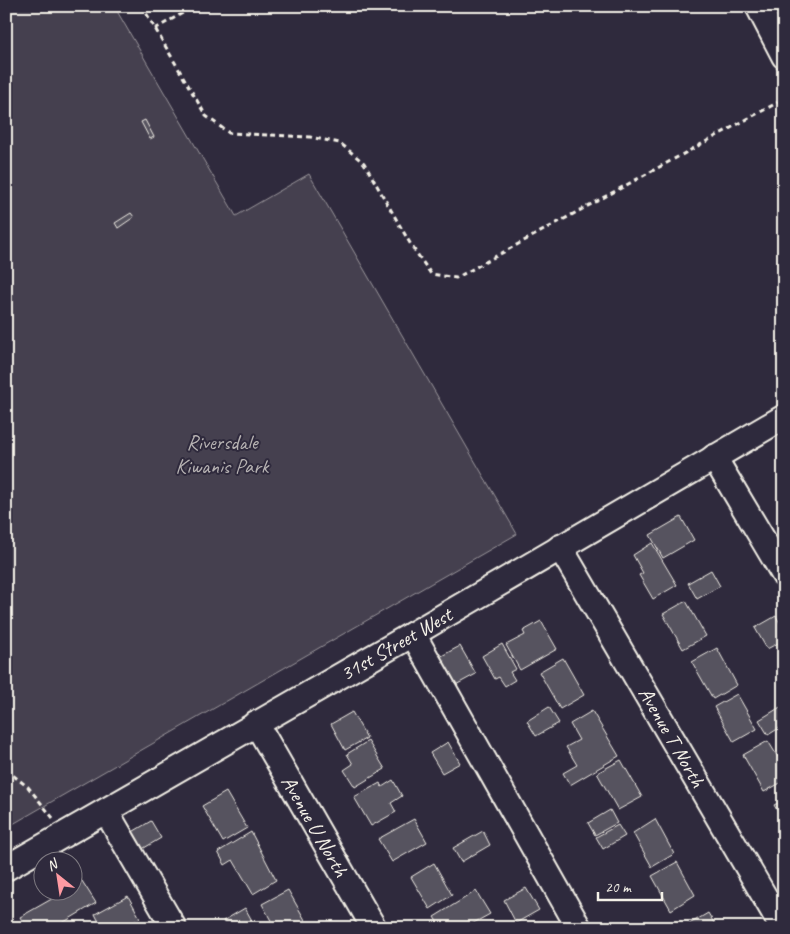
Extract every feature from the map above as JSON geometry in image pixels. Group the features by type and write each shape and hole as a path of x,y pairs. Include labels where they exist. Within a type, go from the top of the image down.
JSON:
{"street":[{"path":"758,6 784,56"},
{"name":"31st Street West","path":"6,868 413,634 560,546 784,417"},
{"path":"714,457 784,575"},
{"name":"Avenue T North","path":"560,546 783,928"},
{"path":"413,634 579,928"},
{"name":"Avenue U North","path":"256,724 374,928"},
{"path":"106,811 174,928"}],"path":[{"path":"142,6 206,116 228,134 310,137 340,143 364,163 411,245 431,274 456,278 784,99"},
{"path":"155,29 195,6"},
{"path":"6,770 28,787 45,806 64,835"}],"green space":[{"name":"Riversdale Kiwanis Park","path":"6,6 114,6 236,216 309,174 517,534 6,828"}],"building":[{"path":"145,120 154,137 150,139 141,122"},
{"path":"131,213 134,217 118,228 115,223"},
{"path":"681,517 694,540 663,558 650,535"},
{"path":"652,543 677,585 653,599 639,575 643,573 633,555"},
{"path":"711,570 720,586 697,599 688,583"},
{"path":"686,601 706,636 683,649 663,614"},
{"path":"776,616 784,630 784,640 767,649 755,628"},
{"path":"541,621 557,649 520,670 506,645 525,635 523,631"},
{"path":"502,644 516,669 510,672 515,680 505,686 499,677 495,679 482,656"},
{"path":"460,646 476,674 452,687 436,659"},
{"path":"717,648 737,685 713,699 692,662"},
{"path":"563,658 584,695 560,709 539,672"},
{"path":"737,694 757,729 734,742 714,707"},
{"path":"782,706 784,725 768,735 759,720"},
{"path":"549,707 559,723 536,736 527,721"},
{"path":"592,711 619,756 570,785 563,773 577,765 566,747 579,740 570,724"},
{"path":"352,712 367,738 345,750 331,724"},
{"path":"368,741 385,769 355,787 344,770 353,764 347,754"},
{"path":"768,741 784,767 784,781 764,792 743,755"},
{"path":"448,742 460,763 442,773 430,753"},
{"path":"621,760 642,797 618,810 597,773"},
{"path":"393,780 402,796 391,803 396,812 371,826 354,797 380,783 382,787"},
{"path":"226,792 247,828 223,842 202,806"},
{"path":"784,800 784,822 774,805"},
{"path":"610,810 617,823 595,835 588,823"},
{"path":"414,819 427,842 392,862 378,839"},
{"path":"655,819 674,854 652,867 633,833"},
{"path":"151,821 161,838 139,851 129,834"},
{"path":"618,825 625,836 603,849 596,837"},
{"path":"483,831 490,845 461,862 453,848"},
{"path":"251,832 276,880 253,894 233,860 225,865 218,852"},
{"path":"677,862 695,895 671,910 652,876"},
{"path":"434,863 452,895 430,909 411,877"},
{"path":"82,881 96,903 54,928 26,928 20,917 46,902 82,902"},
{"path":"526,888 539,910 516,923 504,900"},
{"path":"288,890 308,928 275,928 262,904"},
{"path":"476,891 490,914 470,925 472,928 441,928 434,917"},
{"path":"128,896 140,918 123,928 102,928 95,914"},
{"path":"245,908 255,926 251,928 227,928 223,921"},
{"path":"708,913 717,928 687,928 686,926"}]}
